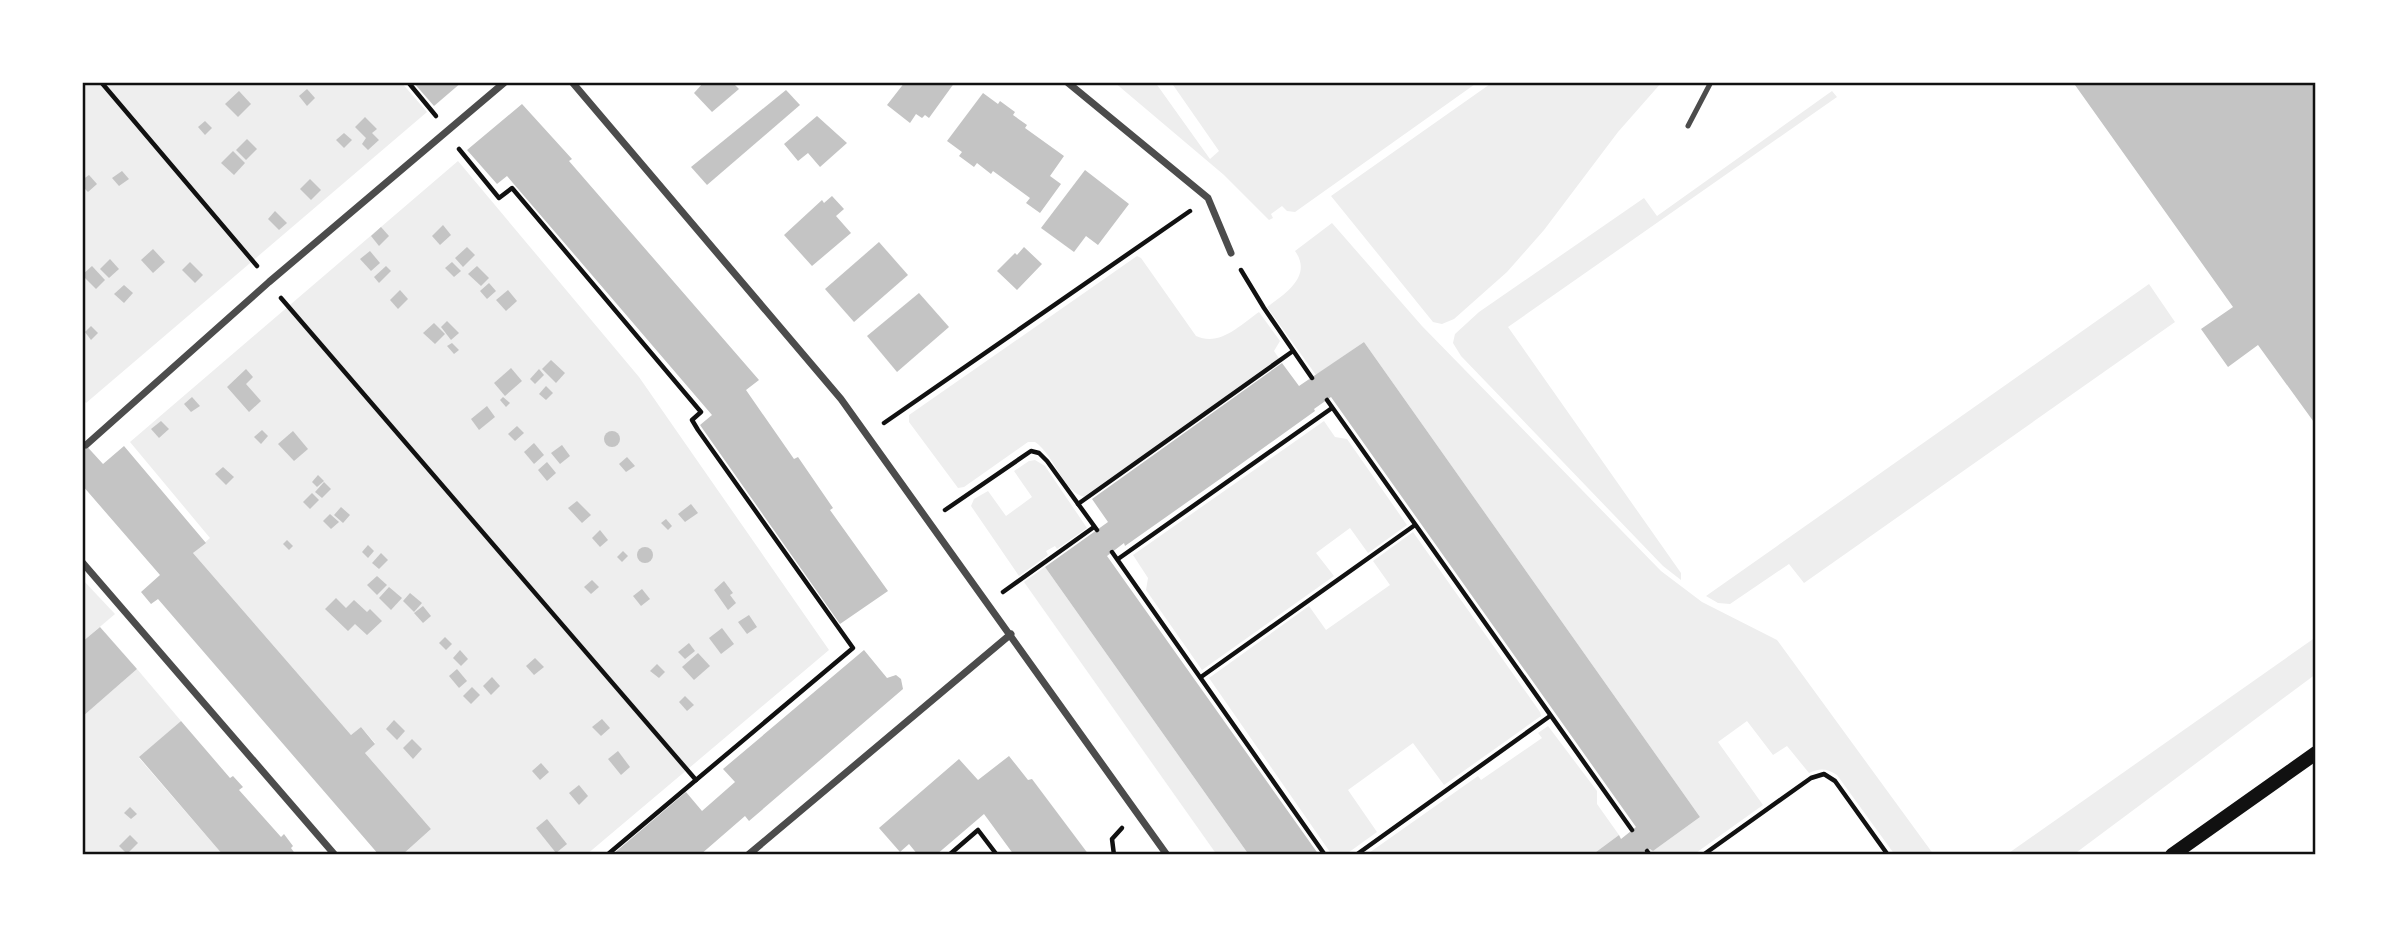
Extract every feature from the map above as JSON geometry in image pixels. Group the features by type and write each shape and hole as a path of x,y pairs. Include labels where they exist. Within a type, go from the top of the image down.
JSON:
{"main road":[{"path":"2172,855 2316,753"}],"street":[{"path":"86,445 269,282 505,82"},
{"path":"572,82 841,399 1167,855"},
{"path":"1067,82 1208,198 1231,253"},
{"path":"82,562 335,855"},
{"path":"748,855 1011,634"}],"lane":[{"path":"1688,126 1710,82"}],"path":[{"path":"102,82 269,282 696,780"},
{"path":"408,82 448,130 463,157 499,198 512,188 701,412 692,420 698,430 853,649 607,855"},
{"path":"867,435 1208,198"},
{"path":"1231,253 1264,308 1312,378"},
{"path":"1078,504 1293,351"},
{"path":"1327,400 1632,830"},
{"path":"1118,559 1332,408"},
{"path":"929,521 1023,454 1031,451 1039,453 1096,529 1021,579"},
{"path":"1201,677 1415,525"},
{"path":"1112,552 1325,855"},
{"path":"1356,855 1550,716"},
{"path":"1703,855 1811,778 1824,774 1835,781 1888,855"},
{"path":"948,855 978,830 997,855"}],"shaded area":[{"path":"82,82 401,82 427,112 86,403 82,398"},
{"path":"1114,82 1155,82 1210,159 1219,151 1171,82 1478,82 1295,212 1287,211 1282,206 1271,214 1273,218 1269,220 1224,175"},
{"path":"1493,82 1662,82 1618,132 1544,230 1507,272 1454,319 1442,324 1433,322 1331,196"},
{"path":"1832,91 1837,97 1508,327 1681,573 1681,580 1663,566 1461,356 1453,343 1455,334 1479,312 1644,198 1657,216"},
{"path":"458,161 639,377 829,650 586,855 402,855 431,829 365,753 375,743 361,727 351,735 193,553 210,538 130,442"},
{"path":"1332,223 1422,326 1661,571 1702,602 1777,640 1934,855 1895,855 1837,775 1823,770 1809,773 1787,746 1773,755 1747,721 1718,742 1763,805 1693,855 1642,855 1650,849 1653,851 1700,817 1364,342 1316,375 1267,307 1289,290 1299,276 1300,260 1295,251"},
{"path":"1137,256 1196,336 1205,339 1221,337 1259,312 1280,341 1274,351 1280,360 1085,497 1071,488 1048,455 1035,442 1028,442 964,487 958,488 909,422 909,415"},
{"path":"2149,284 2175,322 1804,583 1789,564 1730,604 1718,603 1706,596"},
{"path":"1324,421 1335,437 1347,439 1407,525 1368,553 1350,528 1316,553 1334,576 1202,670 1146,590 1148,578 1133,555"},
{"path":"1035,460 1045,466 1087,528 1057,549 1055,546 1046,551 1048,555 1019,576 971,506 974,499 988,491 1006,516 1032,497 1014,471"},
{"path":"1413,532 1541,716 1444,785 1413,743 1348,790 1377,832 1345,855 1332,855 1209,678 1309,606 1326,630 1390,585 1373,561"},
{"path":"1045,567 1249,855 1217,855 1024,582"},
{"path":"82,579 115,614 82,642"},
{"path":"2316,637 2316,674 2073,855 2006,855"},
{"path":"137,669 181,721 139,758 223,855 82,855 82,717"},
{"path":"1548,726 1597,791 1597,804 1619,835 1592,855 1366,855 1478,776 1481,780 1542,738 1538,733"}],"building":[{"path":"413,82 462,82 434,106"},
{"path":"704,82 732,82 739,89 712,112 694,93"},
{"path":"905,82 955,82 929,118 916,114 910,123 887,105"},
{"path":"2079,82 2316,82 2316,425 2258,345 2228,367 2201,329 2233,307 2075,85"},
{"path":"307,89 315,98 307,106 299,96"},
{"path":"786,90 800,105 707,185 691,167"},
{"path":"239,91 251,104 238,117 225,104"},
{"path":"983,93 1015,112 1013,115 1027,125 1025,128 1064,156 1050,176 1061,184 1040,213 1026,203 1030,198 993,171 991,174 977,163 974,167 959,156 962,152 947,141"},
{"path":"522,104 572,159 569,161 759,380 746,390 794,459 798,457 833,508 830,510 888,591 840,624 700,425 712,415 507,176 497,184 467,150"},
{"path":"817,116 847,143 820,167 808,153 798,161 784,144"},
{"path":"365,117 377,129 372,133 379,140 368,150 362,144 366,138 355,127"},
{"path":"205,121 212,128 205,135 198,127"},
{"path":"344,133 352,140 344,148 336,140"},
{"path":"247,139 257,149 246,160 236,150"},
{"path":"233,151 245,163 234,175 221,163"},
{"path":"1085,170 1129,204 1098,245 1086,236 1074,252 1041,228"},
{"path":"122,171 129,179 119,186 112,178"},
{"path":"89,175 97,184 88,192 82,186 82,180"},
{"path":"310,179 321,190 311,200 300,189"},
{"path":"832,196 844,209 836,216 851,233 812,266 784,235 822,200 824,203"},
{"path":"275,211 287,223 279,230 268,219"},
{"path":"443,225 451,235 440,245 432,236"},
{"path":"381,227 389,236 379,246 371,236"},
{"path":"879,242 908,275 854,322 825,289"},
{"path":"467,247 475,255 463,267 455,258"},
{"path":"1024,247 1042,264 1017,290 997,271"},
{"path":"153,249 165,262 153,273 141,260"},
{"path":"370,251 380,263 371,271 360,259"},
{"path":"110,259 119,269 109,278 100,269"},
{"path":"190,262 203,275 195,283 182,270"},
{"path":"452,262 461,271 454,277 445,268"},
{"path":"92,266 105,280 96,289 82,275"},
{"path":"386,266 391,271 379,283 374,277"},
{"path":"477,266 489,278 481,286 468,274"},
{"path":"489,283 496,291 487,299 480,291"},
{"path":"124,285 133,293 124,303 114,294"},
{"path":"400,290 408,299 398,309 390,300"},
{"path":"508,290 517,301 506,311 496,300"},
{"path":"919,293 949,327 897,372 867,336"},
{"path":"447,321 459,333 451,340 441,327"},
{"path":"434,323 445,334 435,344 423,333"},
{"path":"91,326 98,333 91,340 85,332"},
{"path":"1364,342 1700,817 1653,851 1650,849 1642,855 1592,855 1619,835 1621,839 1636,827 1331,397 1220,479 1107,556 1319,855 1249,855 1045,567 1108,522 1092,499 1282,363 1299,386"},
{"path":"452,343 459,350 454,354 447,346"},
{"path":"551,360 565,373 556,383 542,369"},
{"path":"511,368 522,381 505,396 494,383"},
{"path":"246,369 253,377 246,384 261,401 249,412 227,387"},
{"path":"539,369 544,375 535,384 530,379"},
{"path":"546,386 553,393 546,400 539,394"},
{"path":"192,397 200,406 191,412 184,404"},
{"path":"503,397 510,403 506,407 500,400"},
{"path":"487,406 495,417 479,430 471,419"},
{"path":"161,421 169,429 159,438 151,429"},
{"path":"517,426 524,433 515,441 508,434"},
{"path":"262,430 268,436 261,444 254,437"},
{"path":"293,431 308,449 294,461 278,444"},
{"path":"609,431 615,431 620,439 618,445 609,447 604,442 604,436"},
{"path":"82,441 103,464 124,446 206,543 193,553 351,735 361,727 375,744 365,753 431,829 402,855 379,855 158,599 151,604 141,592 160,575 82,485"},
{"path":"534,443 544,455 534,464 524,452"},
{"path":"562,445 570,456 560,464 551,453"},
{"path":"627,457 635,466 626,472 619,464"},
{"path":"547,462 556,473 547,481 538,470"},
{"path":"223,467 234,477 226,485 215,474"},
{"path":"318,475 324,481 317,487 312,482"},
{"path":"324,482 331,489 322,498 315,492"},
{"path":"312,493 319,500 310,509 303,502"},
{"path":"577,501 591,515 582,523 568,508"},
{"path":"691,504 698,513 685,522 678,514"},
{"path":"341,507 350,515 343,523 334,515"},
{"path":"330,514 339,522 331,529 323,521"},
{"path":"666,519 672,526 668,530 661,523"},
{"path":"600,530 608,540 600,547 592,538"},
{"path":"287,540 293,546 289,550 283,544"},
{"path":"368,545 374,551 368,558 362,552"},
{"path":"642,547 648,547 653,555 651,561 642,563 637,558 637,552"},
{"path":"623,551 628,556 622,562 617,557"},
{"path":"381,553 388,560 379,569 372,563"},
{"path":"377,576 387,585 377,595 367,585"},
{"path":"592,580 599,587 591,594 584,587"},
{"path":"724,581 733,593 730,595 736,603 728,610 714,590"},
{"path":"389,587 402,598 391,610 379,598"},
{"path":"642,589 650,599 641,606 633,596"},
{"path":"410,593 422,603 414,612 403,601"},
{"path":"336,598 346,608 354,600 367,612 370,609 382,621 367,635 355,624 348,631 325,609"},
{"path":"423,606 431,616 423,623 414,613"},
{"path":"749,615 757,627 747,634 738,622"},
{"path":"100,627 137,669 82,717 82,642"},
{"path":"722,628 734,644 721,654 709,638"},
{"path":"445,637 452,644 446,650 439,643"},
{"path":"689,643 695,651 685,659 678,652"},
{"path":"460,650 468,659 461,666 453,658"},
{"path":"864,650 887,678 896,675 901,679 903,689 749,821 745,816 700,855 612,855 686,792 702,811 735,782 723,769"},
{"path":"698,653 710,666 694,680 682,667"},
{"path":"535,658 544,667 534,675 526,666"},
{"path":"657,664 665,672 659,678 650,671"},
{"path":"457,669 467,681 459,688 449,676"},
{"path":"492,677 500,686 491,695 483,686"},
{"path":"472,687 480,695 471,704 463,696"},
{"path":"685,696 694,705 687,711 679,702"},
{"path":"602,719 610,728 601,736 592,727"},
{"path":"394,720 405,731 397,740 386,729"},
{"path":"181,721 230,778 233,776 243,787 239,790 281,837 284,834 296,855 223,855 139,757"},
{"path":"412,739 422,749 413,759 403,748"},
{"path":"618,751 630,767 621,775 608,759"},
{"path":"1009,756 1028,780 1032,779 1089,855 1014,855 984,814 936,855 918,855 909,844 900,852 879,828 959,759 978,780"},
{"path":"541,763 549,772 540,780 532,771"},
{"path":"579,785 588,796 579,805 569,793"},
{"path":"130,807 137,814 131,819 124,813"},
{"path":"547,819 567,844 556,853 536,828"},
{"path":"130,835 138,843 127,854 119,846"}]}
